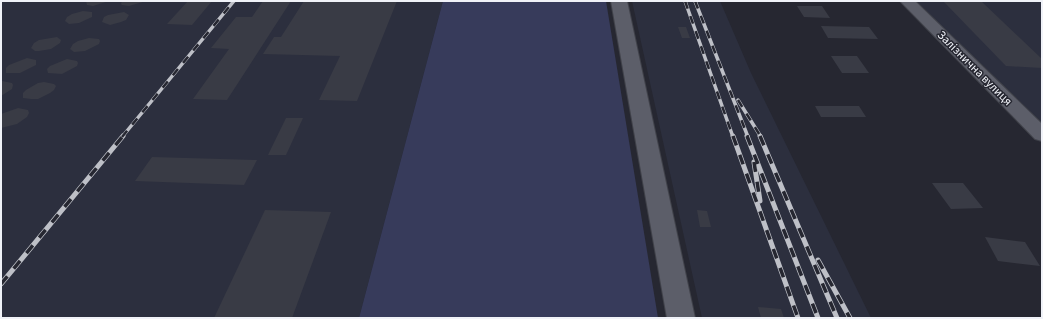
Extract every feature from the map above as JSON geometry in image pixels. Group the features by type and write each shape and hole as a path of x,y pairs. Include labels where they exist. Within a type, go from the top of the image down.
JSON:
{"street":[{"path":"620,1 681,318"},
{"name":"Залізнична вулиця","path":"907,1 1042,135"}],"shaded area":[{"path":"1,1 443,1 359,318 1,318"},
{"path":"443,1 606,1 658,318 359,318"},
{"path":"632,1 720,1 751,73 871,318 702,318"},
{"path":"907,1 1042,1 1042,135"}],"building":[{"path":"86,1 109,1 93,6 87,5"},
{"path":"122,1 146,1 129,6 122,5"},
{"path":"188,1 212,1 192,25 167,24"},
{"path":"263,1 291,1 227,100 193,99 229,49 211,48 236,17 252,17"},
{"path":"304,1 397,1 357,101 319,100 340,56 263,54 274,37 281,37"},
{"path":"943,1 981,1 1042,59 1042,68 1006,66"},
{"path":"797,6 822,6 830,18 804,17"},
{"path":"83,11 92,12 92,17 79,23 69,24 65,21 67,17 72,14"},
{"path":"124,12 129,15 126,20 110,25 102,22 104,17 108,15"},
{"path":"821,26 869,27 878,39 828,38"},
{"path":"678,27 686,27 690,38 682,38"},
{"path":"57,37 61,40 60,43 51,49 35,51 31,48 34,43 39,40"},
{"path":"89,38 99,39 99,44 85,51 74,52 70,49 73,44 78,41"},
{"path":"831,56 857,56 869,73 842,73"},
{"path":"27,58 36,60 36,65 20,73 6,73 6,68 9,65"},
{"path":"67,59 77,61 77,66 62,74 48,73 47,69 50,66"},
{"path":"2,81 12,83 13,85 12,89 1,96"},
{"path":"44,82 54,84 56,86 54,90 38,99 23,98 23,93 26,90 38,83"},
{"path":"815,106 859,106 866,117 821,117"},
{"path":"18,108 28,110 29,113 27,117 17,124 1,128 1,114"},
{"path":"286,118 303,118 286,155 268,155"},
{"path":"152,157 257,160 244,185 135,181"},
{"path":"932,183 963,183 983,208 951,209"},
{"path":"265,210 331,212 292,318 214,318"},
{"path":"697,210 707,211 711,227 700,227"},
{"path":"985,237 1025,242 1040,266 998,261"},
{"path":"758,307 781,309 784,318 761,318"}],"railway":[{"path":"122,137 234,1"},
{"path":"685,1 733,137"},
{"path":"695,1 748,137"},
{"path":"738,100 761,137"},
{"path":"1,284 123,136"},
{"path":"733,136 798,318"},
{"path":"747,136 818,318"},
{"path":"760,136 837,318"},
{"path":"754,162 760,201"},
{"path":"818,260 850,318"}]}
